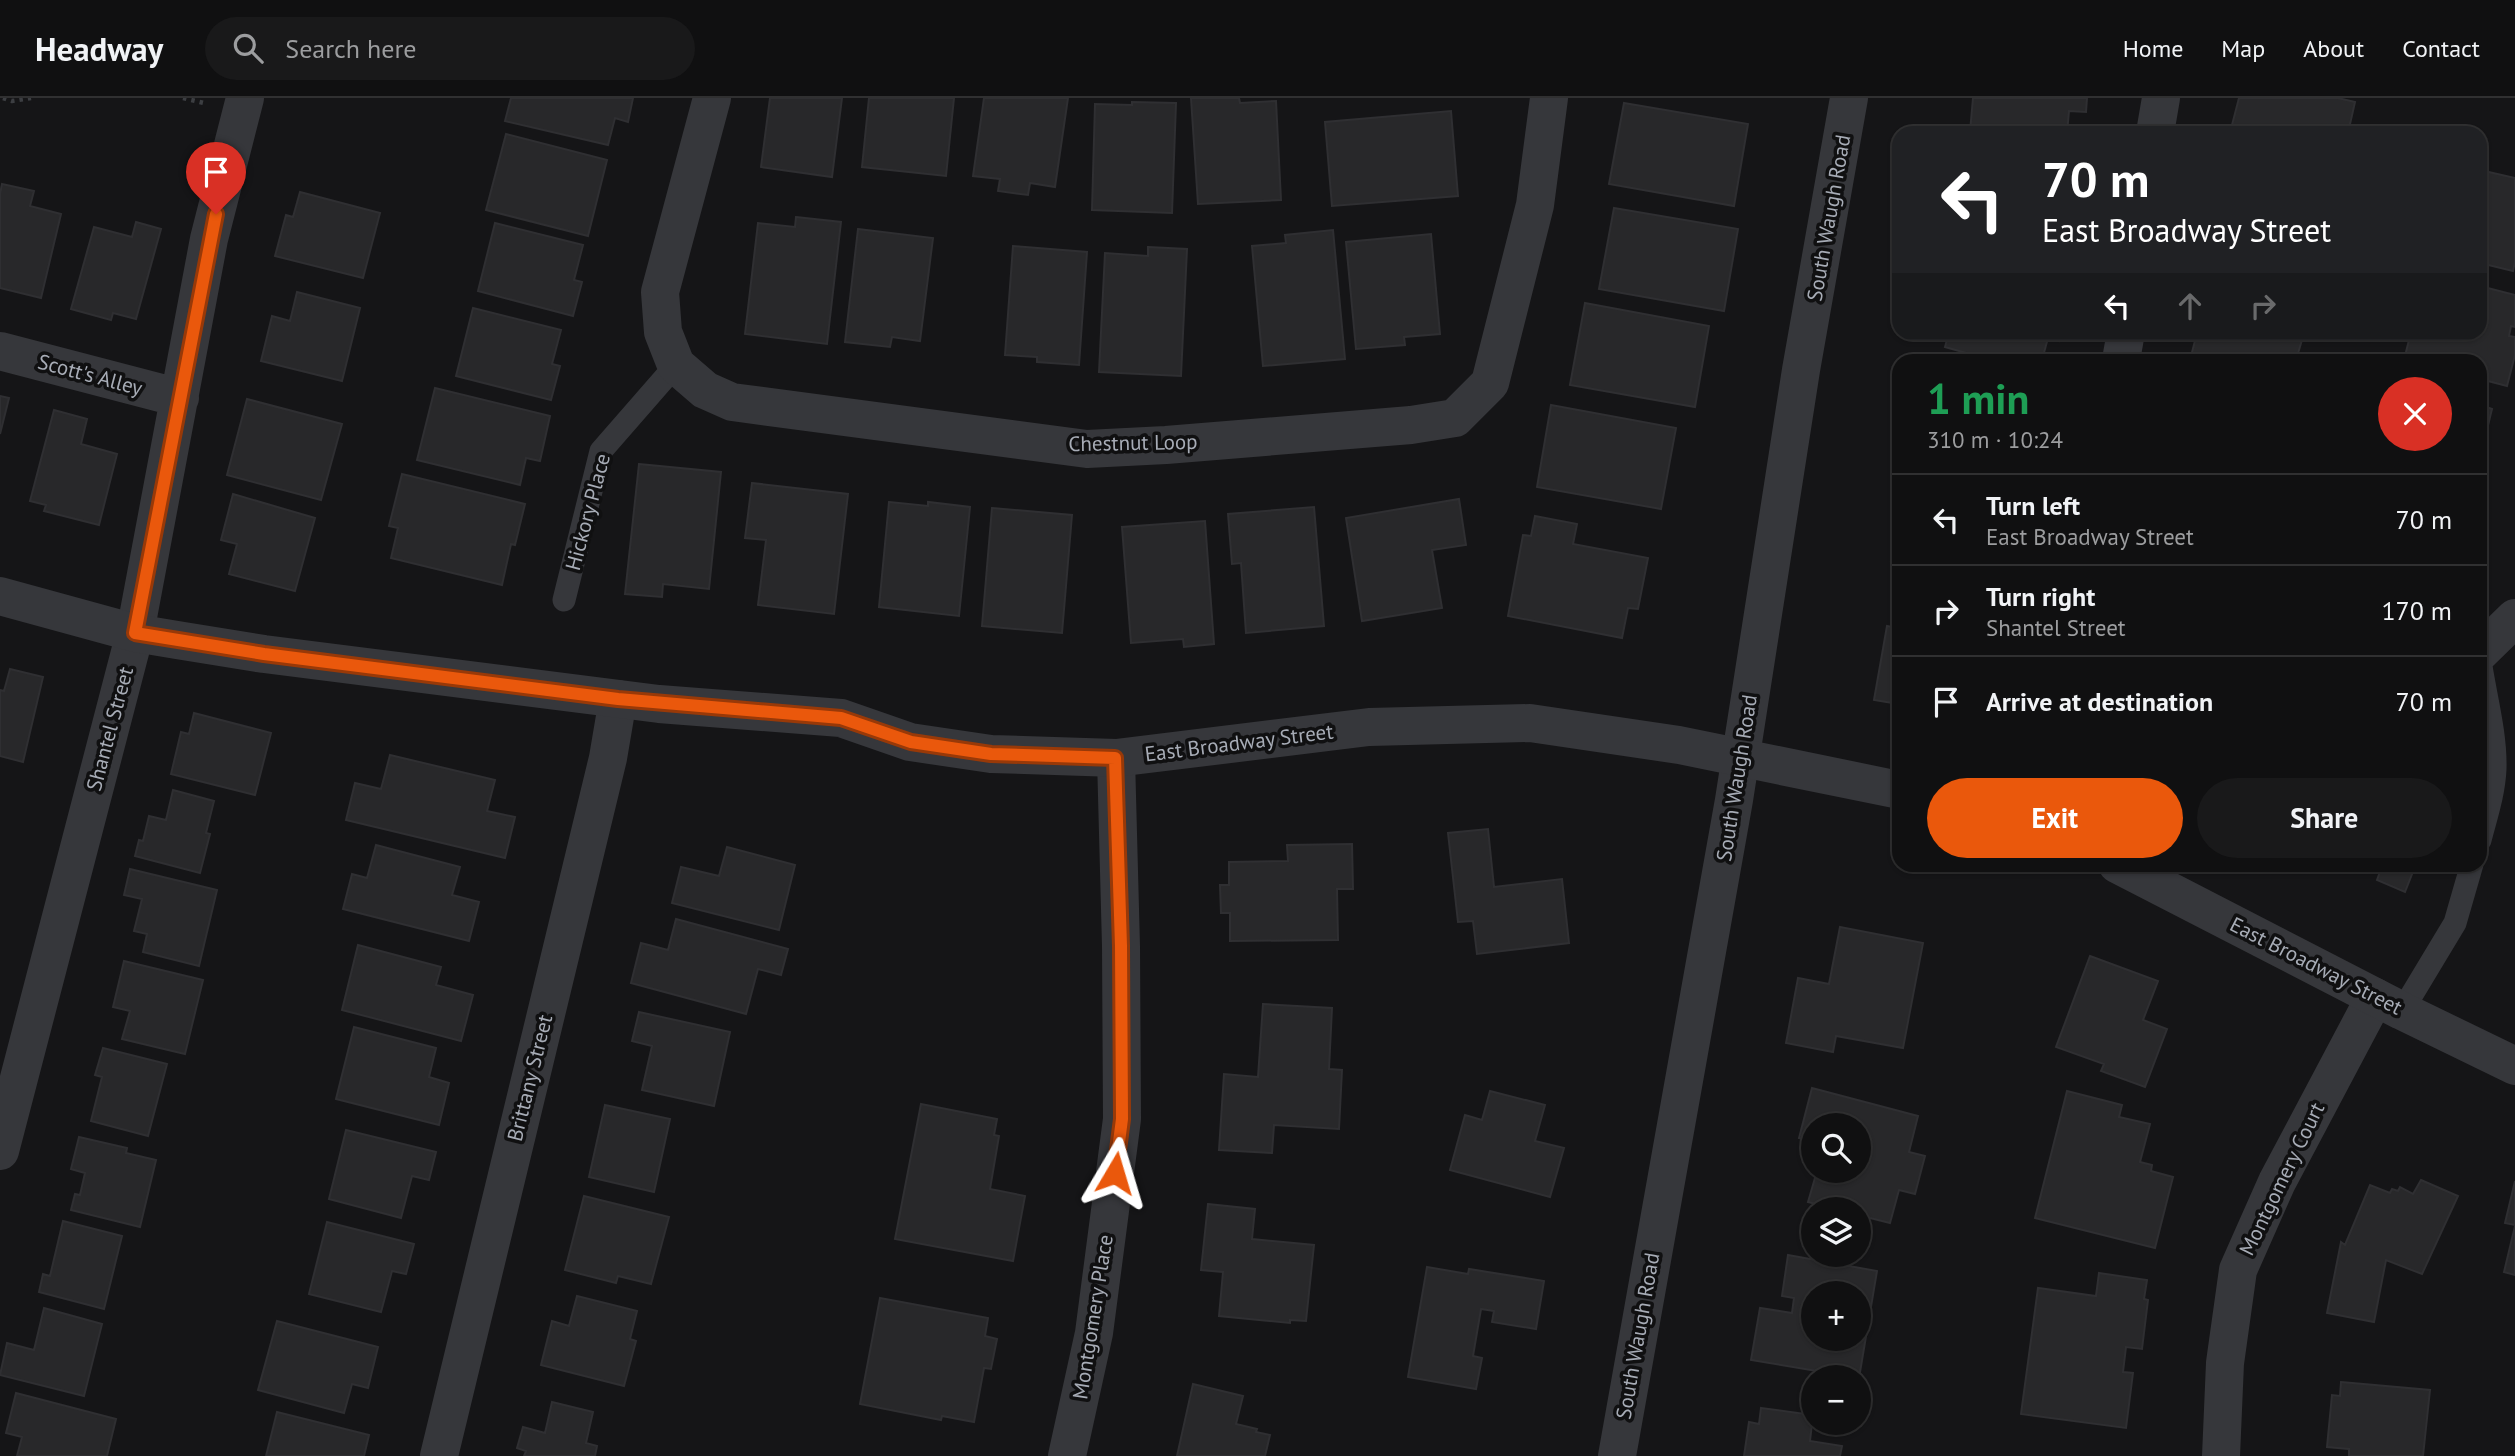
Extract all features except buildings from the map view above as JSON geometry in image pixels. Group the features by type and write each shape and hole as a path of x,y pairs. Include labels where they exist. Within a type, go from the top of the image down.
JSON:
{"street":[{"name":"Chestnut Loop","path":"712,98 660,292 663,332 676,365 705,390 732,402 1087,449 1397,426 1455,418 1490,383 1535,205 1549,98"},
{"name":"South Waugh Road","path":"1617,1456 1741,757 1799,384 1849,98"},
{"path":"2156,126 2161,98"},
{"name":"Shantel Street","path":"2,1138 135,633 209,239 230,101"},
{"name":"Scott's Alley","path":"0,351 180,398"},
{"name":"East Broadway Street","path":"0,596 135,633 264,654 618,699 841,718 911,742 991,754 1115,758 1369,727 1531,723 1679,745 1892,789"},
{"path":"2487,645 2515,618"},
{"name":"Brittany Street","path":"439,1456 608,758 618,699"},
{"name":"Montgomery Place","path":"1067,1456 1094,1333 1122,1119 1121,946 1115,758"},
{"name":"East Broadway Street","path":"2132,872 2388,1004 2515,1066"},
{"name":"Montgomery Court","path":"2221,1456 2225,1363 2238,1270 2277,1182 2388,1004"}],"lane":[{"name":"Hickory Place","path":"564,600 601,451 676,365"},
{"path":"2487,702 2495,770 2487,814"},
{"path":"2388,1004 2455,923 2470,872"}],"path":[{"path":"3,98 12,101 31,98"},
{"path":"183,98 230,101"}],"route":[{"path":"216,214 209,239 148,576 135,633 264,654 659,704 841,718 911,742 991,754 1115,758 1121,946 1122,1119 1115,1173"}]}
